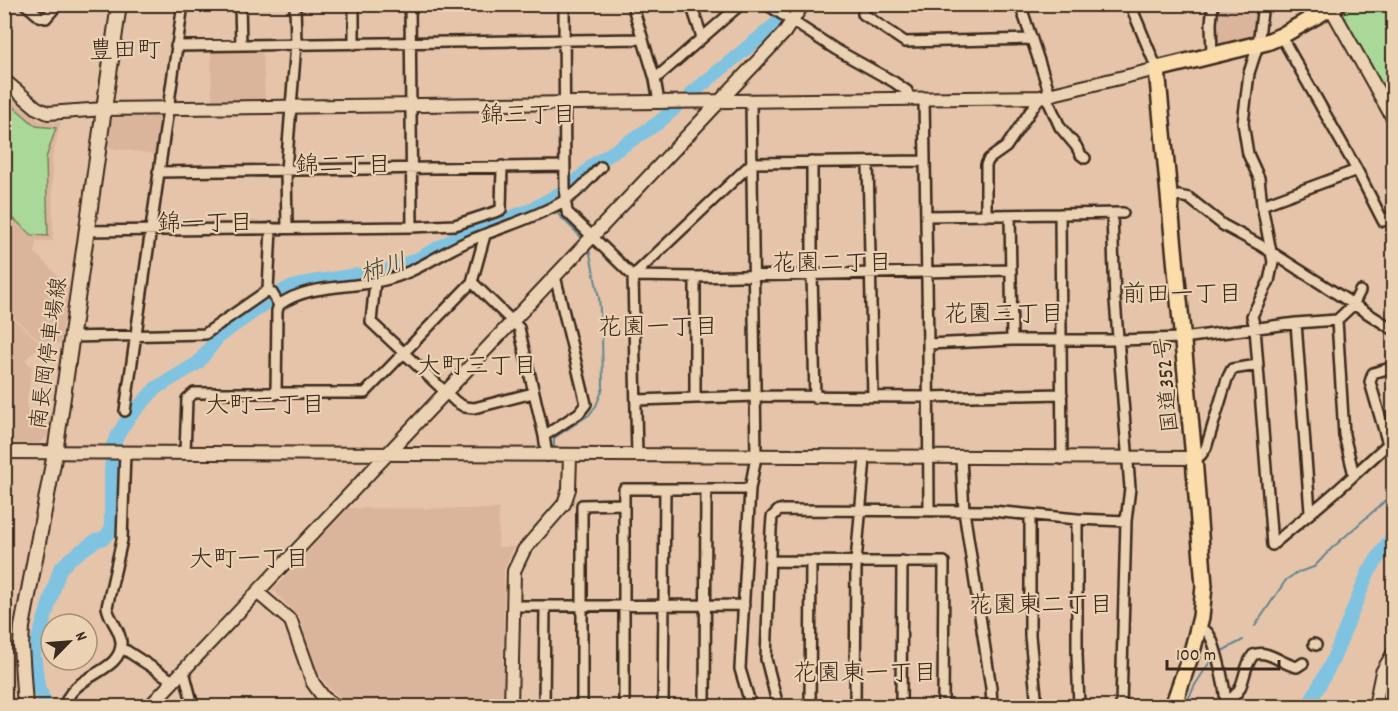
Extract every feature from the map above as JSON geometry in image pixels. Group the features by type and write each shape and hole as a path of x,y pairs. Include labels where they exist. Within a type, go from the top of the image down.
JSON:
{"highway":[{"path":"1157,69 1258,45 1281,36 1332,6"},
{"name":"国道352号","path":"1157,69 1204,586 1198,629 1188,666 1173,706"}],"main road":[{"name":"南長岡停車場線","path":"25,706 22,627 55,453 119,4"}],"street":[{"path":"25,4 39,16 46,18 58,4"},
{"path":"124,411 183,4"},
{"path":"240,4 241,45"},
{"path":"287,227 286,170 296,44 296,4"},
{"path":"354,4 354,44"},
{"path":"410,4 412,227"},
{"path":"564,4 565,199 567,212 633,276 695,277 1011,270"},
{"path":"632,4 655,78 659,102"},
{"path":"691,4 702,37"},
{"path":"655,78 741,4"},
{"path":"766,4 894,82 907,91 910,98"},
{"path":"150,706 720,101 786,18 803,4"},
{"path":"864,4 863,14 905,42 1032,39"},
{"path":"1020,4 1032,39 1045,96 1060,126 1085,158"},
{"path":"4,80 38,108 48,113 104,109 751,102 1045,96 1157,69 1130,4"},
{"path":"1212,56 1213,4"},
{"path":"1263,4 1258,45 1250,73 1243,123 1248,154 1260,178 1262,205 1272,253 1269,281 1252,316 1255,328 1272,545 1310,512 1330,499 1388,444"},
{"path":"1332,6 1394,120"},
{"path":"1281,36 1357,170 1383,221 1394,215"},
{"path":"176,46 642,39"},
{"path":"986,216 986,165 989,159 1006,147 1045,96"},
{"path":"924,99 929,510"},
{"path":"751,102 756,457 750,489 740,669 751,706"},
{"path":"638,456 633,276 752,163 925,161"},
{"path":"812,162 815,398"},
{"path":"868,162 873,396"},
{"path":"86,231 455,225 501,210 502,166"},
{"path":"158,172 565,166"},
{"path":"70,337 209,333 274,297 291,297 334,287 375,282 414,271 470,240 512,225 565,199 601,167"},
{"path":"1262,205 1357,170"},
{"path":"1170,198 1185,196 1189,198 1223,225 1394,330"},
{"path":"926,216 1123,213"},
{"path":"1060,214 1062,459"},
{"path":"1112,214 1115,300 1130,488 1126,521 1121,706"},
{"path":"1010,215 1012,340"},
{"path":"271,228 274,297 277,311 276,394"},
{"path":"185,453 186,399 194,393 362,395 472,282 485,235"},
{"path":"544,436 579,413 586,404 555,276"},
{"path":"695,277 695,397"},
{"path":"375,282 371,322 456,402 465,407 474,408 533,393"},
{"path":"472,282 519,328 547,456"},
{"path":"928,344 1012,340 1183,338 1337,320 1353,305 1360,291"},
{"path":"1337,320 1344,435 1354,475"},
{"path":"1296,323 1310,512"},
{"path":"4,452 1194,458 1201,455 1206,448 1232,369 1258,365"},
{"path":"1394,367 1373,373 1370,382 1388,444 1394,453"},
{"path":"637,400 755,396 815,398 1062,394"},
{"path":"65,706 69,693 106,667 116,658 121,649 119,631 107,607 122,540 125,452"},
{"path":"511,706 513,586 518,560 531,540 561,510 568,497 570,456"},
{"path":"855,706 856,562 865,458"},
{"path":"961,458 964,511 992,706"},
{"path":"624,706 624,489 750,489"},
{"path":"663,706 665,489"},
{"path":"705,706 706,490"},
{"path":"582,706 582,504 624,504"},
{"path":"777,706 766,659 772,517 779,510 992,511 1126,521"},
{"path":"1030,515 1030,636 1037,706"},
{"path":"1077,519 1079,706"},
{"path":"771,561 944,562 943,706"},
{"path":"810,706 811,561"},
{"path":"901,706 902,561"},
{"path":"258,593 291,621 313,682 324,698 336,706"},
{"path":"513,606 744,605"},
{"path":"544,706 545,606"},
{"path":"1198,629 1208,633 1216,655 1226,704 1239,693 1253,655 1266,654 1297,667 1303,663"},
{"path":"121,649 173,681"},
{"path":"1375,706 1382,672 1394,652"},
{"path":"184,671 193,706"}],"shaded area":[{"path":"1216,5 1259,5 1257,35 1252,41 1214,50"},
{"path":"211,52 263,52 265,101 212,104"},
{"path":"5,90 40,121 61,122 52,158 53,241 36,241 35,253 69,287 60,344 38,339 5,310"},
{"path":"160,116 155,154 103,147 108,118"},
{"path":"5,312 42,344 25,360 32,367 26,408 51,412 48,437 39,443 5,443"},
{"path":"348,508 499,509 498,547 514,547 504,570 503,706 350,706 329,688 317,671 300,618 273,590"}],"green space":[{"path":"1356,4 1393,5 1393,107 1341,13"},
{"path":"5,99 36,126 56,128 46,158 48,236 32,235 5,211"}],"waterway":[{"name":"柿川","path":"692,93 776,24 791,4"},
{"name":"柿川","path":"113,445 129,417 156,388 198,363 219,336 286,289 311,282 391,270 420,258 460,236 531,210 571,187 593,165 658,123 675,108"},
{"path":"554,210 583,239"},
{"path":"554,447 554,438 589,415 596,406 603,388 599,298 589,249"},
{"name":"柿川","path":"47,706 38,687 34,653 60,569 95,541 104,538 111,530 112,459"},
{"path":"1255,626 1286,580 1296,573 1314,567 1385,501 1394,499"},
{"path":"1308,706 1332,662 1368,573 1394,534"},
{"path":"1220,652 1243,640"},
{"path":"1185,706 1213,657"}],"district":[{"name":"豊田町","path":"125,49"},
{"name":"錦三丁目","path":"528,114"},
{"name":"錦二丁目","path":"343,164"},
{"name":"錦一丁目","path":"205,222"},
{"name":"花園二丁目","path":"832,262"},
{"name":"前田一丁目","path":"1182,293"},
{"name":"花園三丁目","path":"1004,313"},
{"name":"花園一丁目","path":"658,326"},
{"name":"大町三丁目","path":"477,365"},
{"name":"大町二丁目","path":"265,404"},
{"name":"大町一丁目","path":"249,558"},
{"name":"花園東二丁目","path":"1041,604"},
{"name":"花園東一丁目","path":"865,672"}]}
